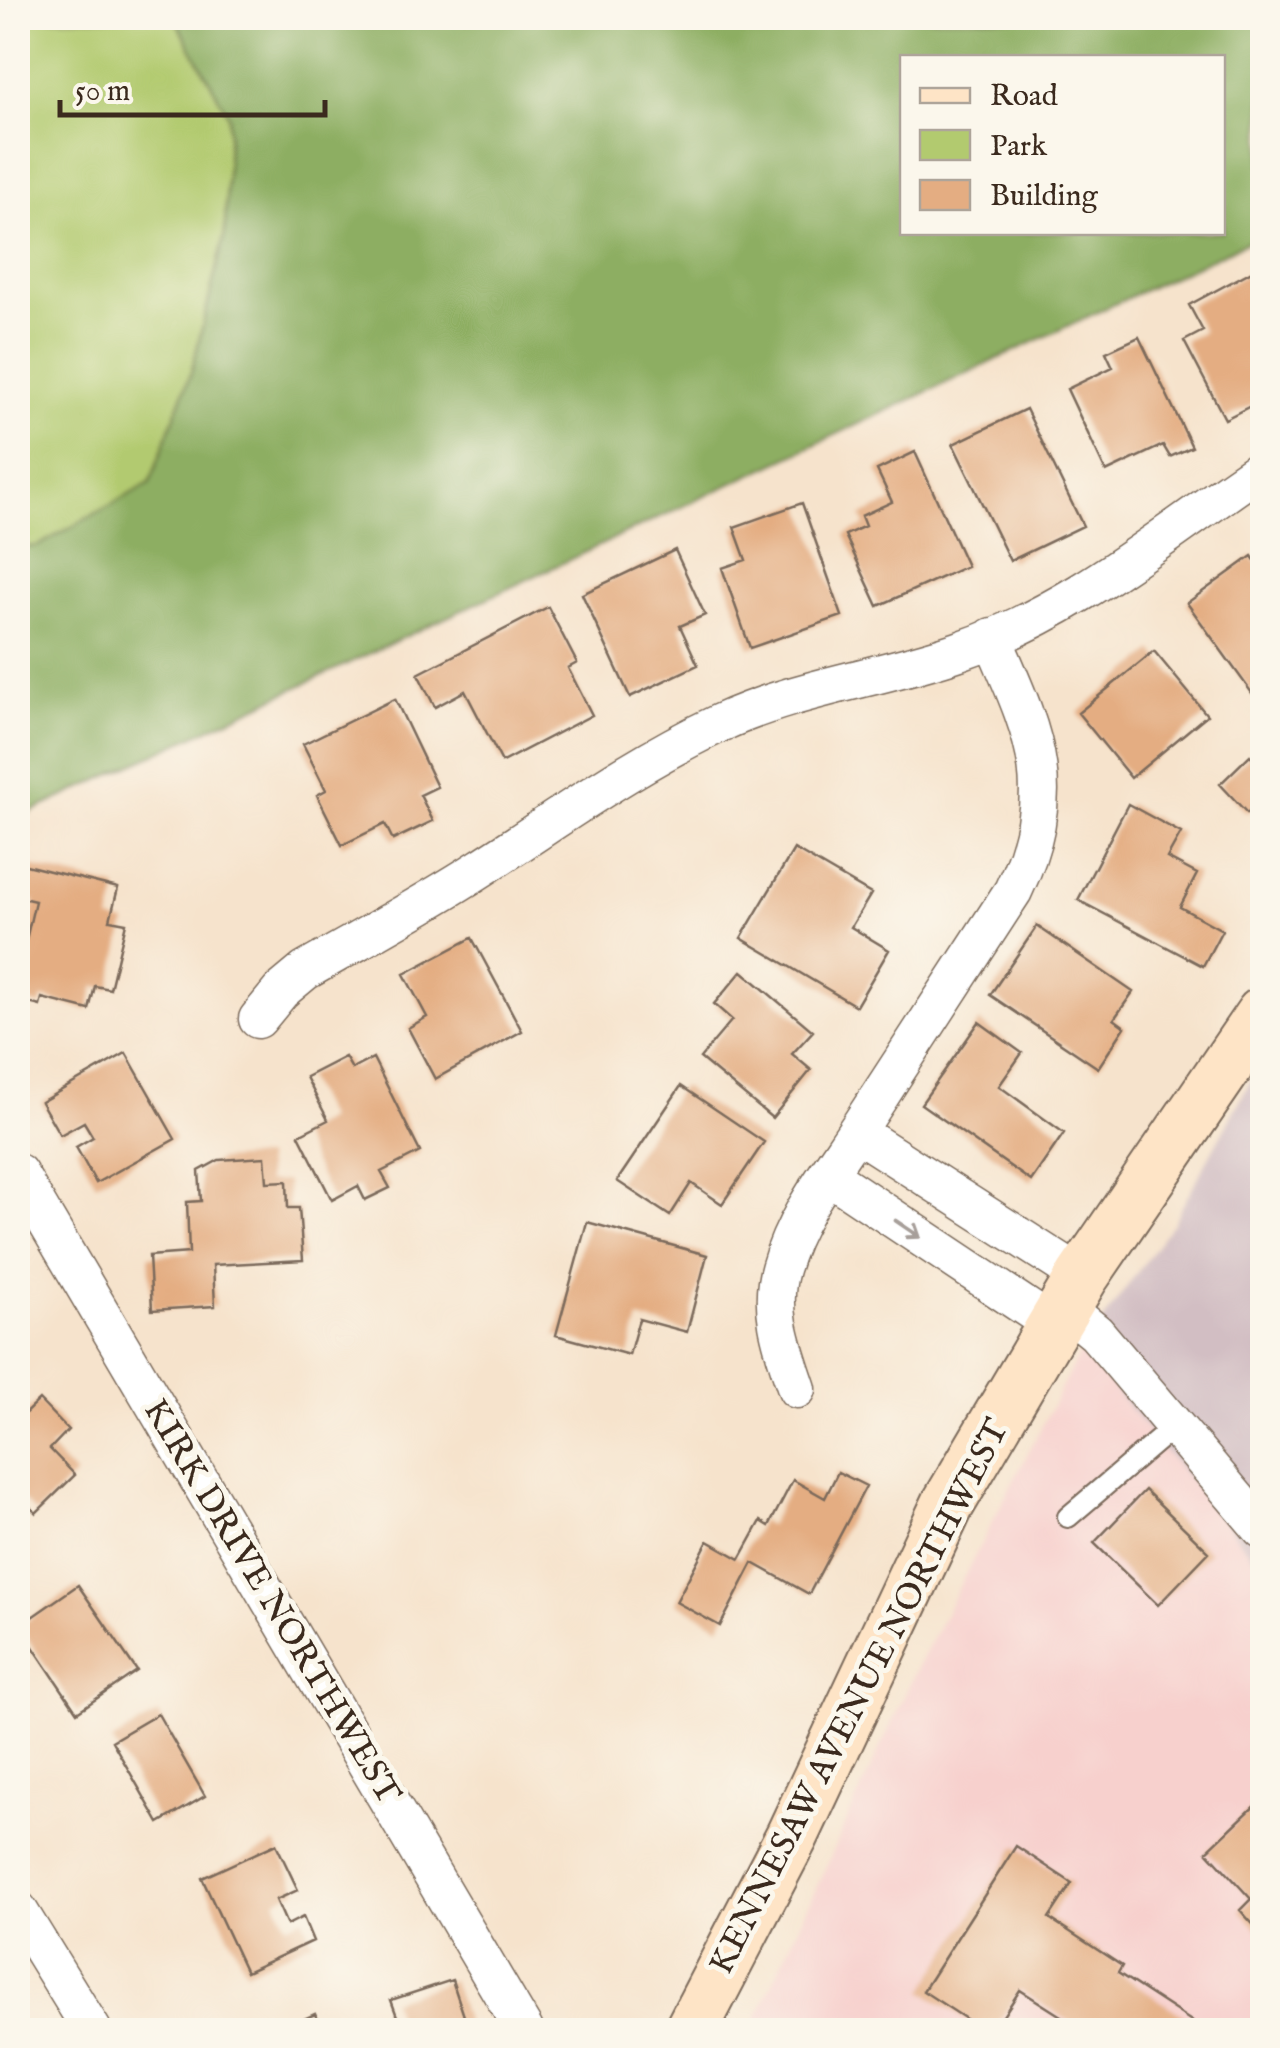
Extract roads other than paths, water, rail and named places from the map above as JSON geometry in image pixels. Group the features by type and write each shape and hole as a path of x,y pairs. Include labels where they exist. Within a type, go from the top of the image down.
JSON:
{"street":[{"path":"258,1020 280,991 305,971 478,870 622,773 671,746 777,702 992,637 1106,578 1262,468"},
{"path":"797,1388 775,1310 779,1272 807,1208 1013,891 1033,842 1040,810 1036,746 992,637"},
{"name":"KENNESAW AVENUE NORTHWEST","path":"691,2030 792,1836 916,1566 984,1442 1066,1303 1262,1014"},
{"path":"856,1132 1066,1303 1176,1425 1262,1529"},
{"name":"KIRK DRIVE NORTHWEST","path":"18,1174 524,2030"},
{"path":"828,1175 1066,1303"},
{"path":"18,1910 92,2030"}],"lane":[{"path":"1068,1517 1176,1425"}]}
